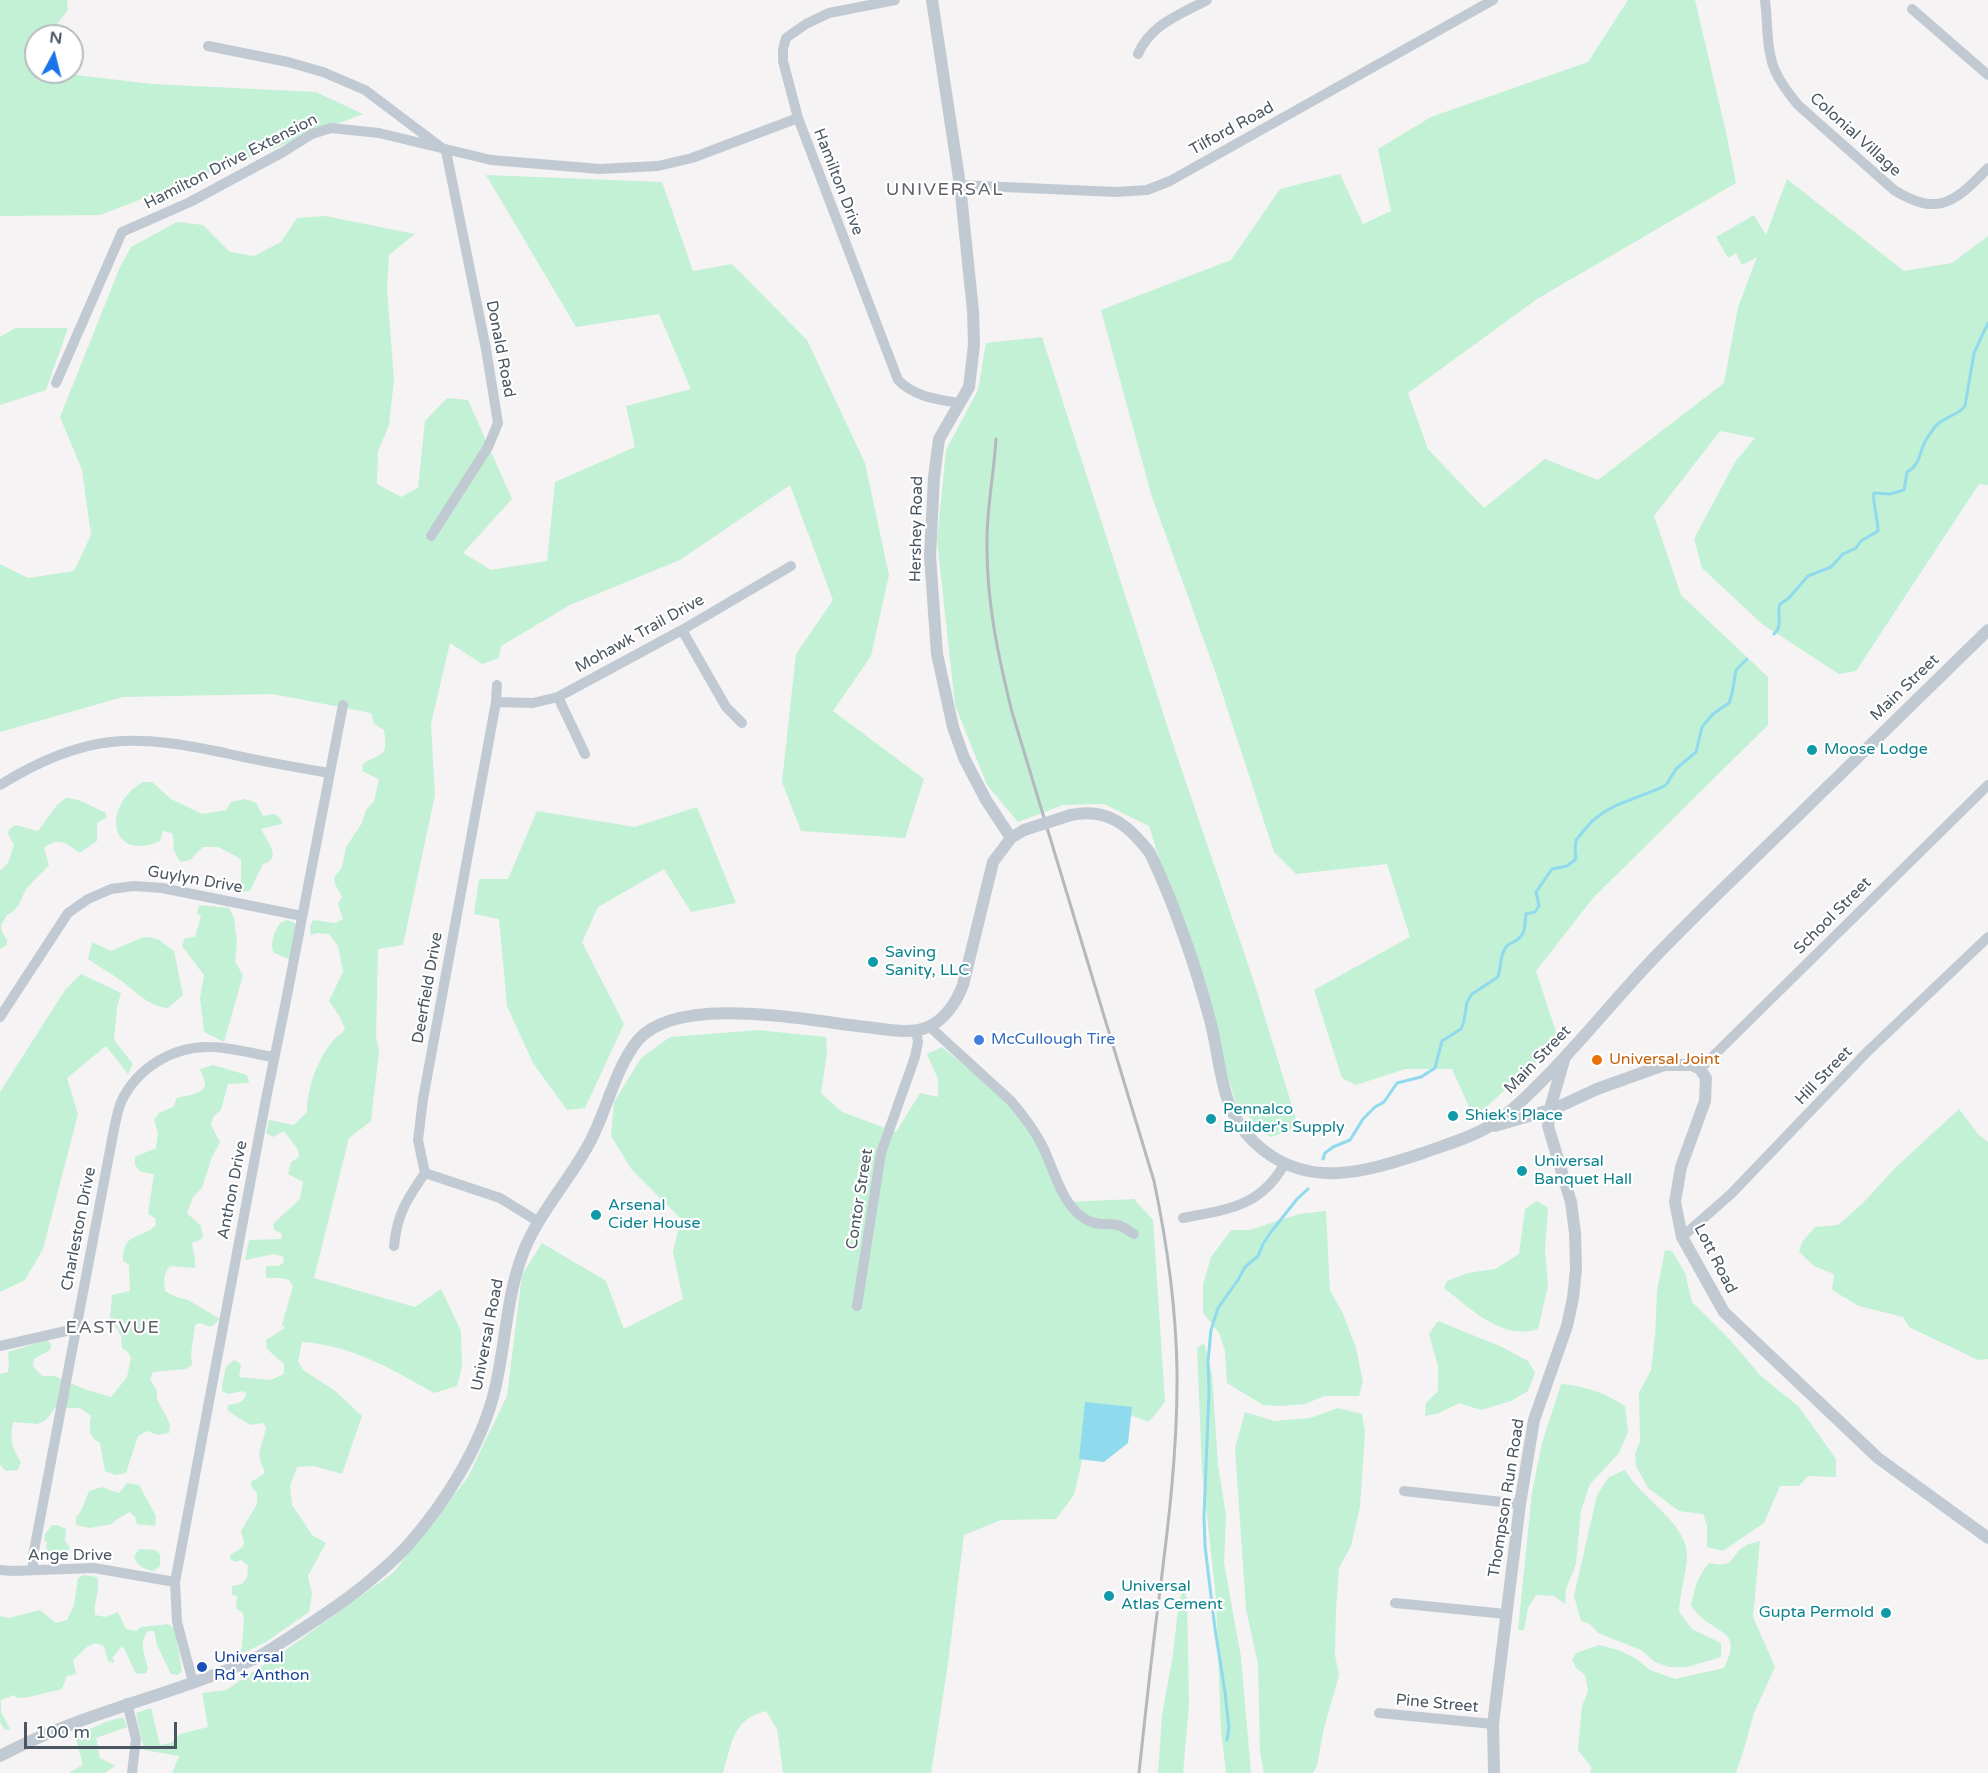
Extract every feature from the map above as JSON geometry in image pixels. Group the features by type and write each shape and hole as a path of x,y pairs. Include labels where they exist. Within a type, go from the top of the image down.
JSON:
{"street":[{"name":"Hamilton Drive","path":"895,0 829,13 806,24 786,38 783,61 798,118 898,380 908,390 922,396 958,403"},
{"name":"Hershey Road","path":"932,0 960,185 974,311 974,345 969,387 939,439 934,477 930,556 937,654 953,727 964,758 986,800 1011,838"},
{"path":"1138,54 1144,40 1161,25 1207,0"},
{"name":"Tilford Road","path":"960,185 1116,192 1147,190 1170,181 1493,0"},
{"name":"Colonial Village","path":"1765,0 1774,67 1788,93 1797,105 1894,190 1912,202 1929,204 1952,201 1966,191 1988,168"},
{"path":"1912,9 1988,75"},
{"name":"Hamilton Drive Extension","path":"208,46 288,62 323,72 365,90 446,151"},
{"name":"Hamilton Drive Extension","path":"56,383 122,232 190,202 312,134 331,128 379,133 491,160 600,169 658,166 692,158 798,118"},
{"name":"Donald Road","path":"431,536 488,447 498,423 486,349 446,151"},
{"name":"Mohawk Trail Drive","path":"496,702 532,703 558,697 682,630 791,566"},
{"path":"682,630 726,707 742,723"},
{"name":"Main Street","path":"1011,838 1024,830 1071,815 1091,813 1119,821 1138,838 1150,853 1196,973 1211,1024 1227,1101 1239,1124 1255,1143 1295,1169 1349,1173 1381,1166 1451,1143 1487,1127 1521,1102 1565,1059 1652,960 1988,630"},
{"name":"Deerfield Drive","path":"425,1173 418,1140 423,1099 496,702 497,685"},
{"path":"558,697 585,754"},
{"name":"Anthon Drive","path":"193,1682 177,1620 175,1582 343,705"},
{"path":"0,785 24,770 70,751 106,742 135,740 176,744 329,773"},
{"name":"School Street","path":"1700,1069 1988,785"},
{"path":"1011,838 993,862 969,966 959,995 954,1004 930,1027 1011,1101 1021,1113 1042,1145 1068,1202 1077,1212 1086,1220 1098,1224 1118,1225 1134,1233"},
{"name":"Guylyn Drive","path":"0,1017 68,913 88,899 111,889 134,886 162,888 302,916"},
{"name":"Hill Street","path":"1682,1237 1731,1194 1868,1051 1988,937"},
{"name":"Universal Road","path":"0,1756 77,1721 255,1659 303,1629 360,1588 407,1547 449,1493 489,1411 496,1386 509,1301 524,1251 539,1222 578,1164 615,1083 638,1040 652,1028 668,1020 692,1015 755,1014 888,1030 916,1030 930,1027"},
{"name":"Contor Street","path":"857,1306 881,1153 915,1057 918,1042 916,1030"},
{"name":"Charleston Drive","path":"33,1570 33,1556 75,1329 121,1103 134,1082 159,1059 185,1049 211,1047 274,1057"},
{"name":"Thompson Run Road","path":"1494,1773 1493,1724 1520,1504 1534,1420 1567,1326 1576,1269 1571,1202 1548,1126 1550,1109 1565,1059"},
{"path":"1487,1127 1550,1109 1664,1065 1692,1065 1700,1069"},
{"name":"Lott Road","path":"1700,1069 1706,1078 1705,1101 1684,1156 1675,1202 1682,1237 1724,1312 1878,1458 1988,1538"},
{"path":"1183,1218 1214,1212 1247,1202 1260,1195 1272,1183 1285,1163"},
{"path":"394,1246 396,1224 408,1197 425,1173 500,1198 539,1222"},
{"path":"0,1347 75,1329"},
{"path":"1404,1491 1520,1504"},
{"name":"Ange Drive","path":"0,1570 94,1568 175,1582"},
{"path":"1395,1603 1506,1614"},
{"path":"127,1703 136,1739 132,1773"},
{"name":"Pine Street","path":"1379,1713 1493,1724"}],"green space":[{"path":"0,0 67,0 68,10 57,24 24,24 24,84 84,84 84,76 152,84 316,92 363,114 100,215 0,216"},
{"path":"1628,0 1695,0 1736,183 1537,299 1408,393 1428,449 1484,508 1545,459 1598,480 1724,383 1738,307 1757,257 1742,265 1736,253 1728,258 1716,237 1754,215 1766,235 1787,179 1904,271 1952,263 1988,236 1988,485 1979,484 1856,671 1839,674 1762,624 1702,568 1694,539 1735,462 1755,438 1720,431 1654,516 1681,595 1768,677 1768,725 1593,898 1536,971 1559,1041 1474,1118 1452,1069 1405,1069 1356,1085 1342,1078 1314,990 1410,937 1387,864 1296,874 1274,852 1214,668 1152,497 1101,310 1231,260 1280,189 1340,174 1363,224 1391,211 1378,149 1431,117 1588,62"},
{"path":"486,175 662,182 693,271 732,264 807,340 865,463 889,575 871,656 833,711 924,779 905,838 801,831 782,782 796,654 833,600 790,485 680,560 570,605 501,646 499,658 482,664 450,643 431,724 435,795 403,945 378,949 376,1036 379,1052 371,1121 349,1138 314,1278 415,1307 441,1289 461,1331 462,1367 457,1386 434,1393 387,1367 354,1353 302,1342 298,1361 303,1370 334,1390 362,1416 342,1474 314,1466 297,1467 290,1486 292,1505 313,1536 326,1543 308,1576 312,1594 309,1612 266,1642 241,1654 243,1613 236,1608 237,1596 232,1595 232,1586 242,1584 247,1578 248,1566 241,1560 236,1562 231,1560 230,1555 243,1547 241,1531 257,1504 257,1493 251,1486 251,1482 264,1474 260,1453 266,1427 263,1423 250,1425 229,1411 228,1405 242,1401 246,1393 244,1391 228,1394 222,1391 222,1386 226,1367 234,1360 241,1364 239,1377 271,1380 284,1374 284,1364 267,1349 266,1340 285,1328 282,1325 293,1286 289,1280 266,1278 266,1266 278,1266 283,1263 284,1257 274,1254 245,1260 249,1240 281,1239 282,1234 274,1230 273,1224 300,1199 303,1182 288,1174 291,1162 299,1157 298,1150 284,1131 273,1137 266,1133 269,1120 294,1125 307,1112 309,1094 317,1066 327,1049 345,1029 329,1001 343,972 338,946 329,934 311,935 310,927 313,920 335,923 343,919 338,904 342,897 334,878 342,867 346,847 362,823 366,810 374,801 379,779 362,771 363,764 384,750 384,730 374,724 371,713 273,694 123,697 0,732 0,564 28,578 74,571 91,535 82,470 60,417 120,267 131,247 177,222 203,225 230,252 254,256 281,242 297,218 325,216 415,234 389,255 387,289 394,380 389,425 378,451 377,484 401,497 418,488 425,421 447,398 468,400 512,499 463,553 491,570 547,561 555,482 635,447 626,406 691,389 659,314 576,327"},
{"path":"15,328 68,328 46,390 0,405 0,337"},
{"path":"1042,337 1175,750 1255,985 1299,1129 1270,1137 1237,1106 1149,826 1104,804 1063,805 1018,822 987,785 955,705 937,540 946,450 978,390 986,343"},
{"path":"143,782 152,782 171,799 202,814 226,810 231,802 245,799 256,803 263,816 275,814 281,819 282,824 261,829 273,854 269,862 263,864 250,891 241,892 241,859 218,847 203,847 190,860 180,862 173,849 172,833 163,831 160,841 144,846 131,845 122,839 117,830 116,818 120,805 129,793"},
{"path":"66,798 81,801 106,813 106,818 97,823 97,841 81,852 62,842 44,848 49,865 26,889 19,904 7,915 1,925 7,945 0,949 0,871 8,863 14,845 8,834 9,830 15,825 38,831 57,805"},
{"path":"697,807 736,903 691,912 664,869 598,907 582,942 624,1024 585,1108 567,1110 533,1063 507,1006 499,919 474,914 479,879 508,879 537,811 635,827"},
{"path":"199,905 229,908 234,918 237,942 235,962 243,975 224,1042 204,1032 200,998 204,975 182,946 185,938 195,937 201,916 197,913"},
{"path":"287,920 295,923 297,928 289,959 274,953 272,945 279,925"},
{"path":"149,937 159,940 174,951 183,995 168,1008 148,1001 88,959 92,942 111,951 141,938"},
{"path":"81,974 121,993 117,1007 114,1040 133,1064 128,1074 106,1046 67,1078 78,1114 43,1249 25,1280 0,1292 0,1092 65,990"},
{"path":"758,1030 826,1037 827,1052 821,1093 842,1112 896,1132 920,1093 938,1097 938,1079 927,1054 942,1047 1031,1119 1068,1202 1134,1199 1153,1220 1165,1402 1149,1422 1114,1409 1093,1413 1074,1495 1056,1519 1001,1520 964,1535 948,1664 931,1773 783,1773 777,1729 766,1711 746,1720 740,1726 735,1734 723,1773 172,1773 179,1756 144,1750 136,1713 151,1708 160,1745 171,1743 180,1734 208,1727 202,1693 226,1690 393,1573 468,1477 507,1396 522,1275 542,1243 606,1281 624,1329 683,1299 673,1252 681,1219 632,1170 611,1136 614,1102 641,1058 670,1037"},
{"path":"213,1065 247,1075 249,1083 228,1084 221,1110 213,1117 211,1125 220,1142 212,1157 202,1188 193,1197 187,1213 201,1226 203,1237 192,1243 195,1268 170,1266 165,1275 165,1291 188,1300 220,1319 211,1327 200,1323 195,1325 191,1354 192,1365 186,1369 153,1372 150,1379 170,1424 169,1433 158,1435 147,1431 138,1436 126,1473 115,1475 105,1471 100,1443 93,1438 90,1432 91,1416 80,1408 55,1408 46,1420 37,1424 13,1422 12,1443 21,1462 18,1470 6,1471 0,1465 0,1374 8,1372 8,1352 47,1340 51,1344 50,1350 34,1359 33,1366 42,1376 54,1376 84,1389 111,1397 127,1377 131,1358 122,1348 121,1336 110,1317 112,1295 130,1291 129,1265 123,1261 126,1245 133,1238 156,1225 155,1218 148,1214 154,1174 141,1172 135,1165 135,1157 156,1148 158,1133 154,1120 159,1113 173,1107 177,1098 194,1094 204,1088 205,1084 200,1069"},
{"path":"1959,1109 1978,1134 1988,1142 1988,1359 1978,1360 1909,1327 1903,1317 1859,1306 1832,1290 1834,1274 1814,1266 1799,1252 1802,1242 1815,1227 1838,1225"},
{"path":"1537,1201 1548,1208 1545,1250 1548,1286 1538,1329 1525,1332 1499,1327 1476,1313 1444,1288 1447,1281 1468,1273 1495,1269 1519,1254 1525,1209"},
{"path":"1326,1211 1330,1290 1343,1314 1356,1348 1363,1382 1359,1396 1324,1396 1305,1404 1263,1405 1227,1383 1225,1351 1219,1333 1203,1313 1203,1285 1211,1257 1231,1230 1250,1230 1299,1214"},
{"path":"1665,1250 1672,1251 1685,1273 1692,1302 1730,1340 1760,1375 1799,1407 1836,1459 1836,1477 1808,1476 1799,1486 1780,1486 1764,1523 1723,1551 1707,1547 1707,1525 1703,1514 1679,1511 1648,1488 1636,1466 1635,1454 1640,1441 1639,1393 1651,1370 1657,1291"},
{"path":"1438,1321 1502,1347 1528,1361 1535,1373 1528,1391 1511,1401 1481,1410 1459,1403 1439,1413 1425,1416 1426,1403 1438,1391 1438,1366 1429,1334"},
{"path":"1204,1343 1212,1374 1218,1465 1226,1515 1224,1563 1241,1657 1251,1773 1226,1773 1221,1730 1216,1599 1202,1470 1197,1348"},
{"path":"1561,1384 1595,1391 1625,1406 1628,1432 1619,1453 1590,1484 1581,1510 1576,1564 1566,1589 1565,1604 1554,1596 1536,1595 1528,1608 1524,1630 1518,1630 1532,1492 1542,1443"},
{"path":"1338,1408 1362,1414 1365,1433 1360,1507 1351,1546 1339,1568 1335,1655 1339,1675 1323,1732 1317,1766 1313,1773 1264,1773 1260,1752 1258,1664 1246,1609 1235,1448 1245,1412 1274,1421 1310,1418"},
{"path":"1625,1470 1680,1533 1687,1556 1679,1612 1692,1629 1721,1643 1721,1657 1687,1667 1669,1667 1655,1662 1641,1650 1598,1633 1590,1624 1581,1621 1574,1596 1597,1495 1609,1477"},
{"path":"127,1483 139,1485 156,1516 155,1526 137,1524 130,1512 112,1524 90,1528 76,1525 76,1517 89,1491 102,1487 119,1493"},
{"path":"52,1525 66,1529 65,1541 70,1548 62,1558 54,1559 46,1551 45,1534"},
{"path":"1760,1541 1753,1617 1775,1667 1754,1713 1736,1773 1590,1773 1592,1768 1578,1750 1582,1706 1588,1691 1585,1675 1576,1668 1572,1660 1576,1653 1599,1645 1618,1650 1635,1658 1650,1670 1675,1679 1724,1668 1731,1650 1731,1643 1725,1634 1704,1620 1691,1606 1695,1588 1709,1563 1729,1562 1740,1549"},
{"path":"139,1549 155,1550 160,1554 160,1566 154,1571 139,1565 134,1557"},
{"path":"84,1575 97,1577 95,1615 105,1617 118,1612 126,1629 136,1631 141,1627 168,1624 175,1629 182,1671 178,1675 171,1674 157,1645 154,1631 148,1631 144,1640 143,1648 148,1667 146,1673 136,1674 124,1648 121,1647 113,1657 114,1663 108,1661 104,1646 95,1643 73,1660 76,1674 67,1676 62,1689 29,1697 17,1698 14,1695 1,1700 1,1712 10,1729 5,1730 0,1722 0,1616 9,1618 40,1610 56,1623 67,1620 74,1605 78,1578"},
{"path":"1183,1590 1187,1598 1189,1706 1183,1773 1158,1773 1162,1716 1173,1654 1179,1601"},
{"path":"123,1717 127,1727 96,1738 100,1758 115,1766 105,1773 68,1773 83,1765 75,1736"}],"water":[{"path":"1085,1402 1132,1407 1128,1443 1104,1462 1079,1459"}],"waterway":[{"path":"1774,634 1779,627 1780,604 1788,599 1808,576 1831,567 1843,554 1856,548 1861,541 1878,531 1874,493 1890,494 1904,490 1907,472 1916,463 1934,428 1965,406 1974,353 1988,323"},
{"path":"1323,1159 1325,1153 1333,1147 1350,1140 1363,1119 1384,1102 1397,1083 1421,1077 1435,1068 1442,1041 1461,1029 1467,1002 1472,994 1498,977 1503,952 1508,945 1522,935 1526,914 1535,912 1539,906 1536,892 1552,869 1567,866 1576,859 1576,840 1592,821 1604,812 1666,785 1676,769 1696,752 1702,727 1713,714 1729,703 1736,670 1747,659"},
{"path":"1227,1740 1229,1728 1225,1692 1205,1546 1208,1361 1211,1330 1218,1308 1245,1267 1258,1256 1271,1232 1297,1199 1308,1189"}],"railway":[{"path":"996,439 988,515 987,562 991,606 1002,670 1012,712 1154,1181 1173,1298 1177,1370 1174,1459 1139,1773"}],"place":[{"name":"Moose Lodge","path":"1812,750"},
{"name":"Saving Sanity, LLC","path":"873,962"},
{"name":"McCullough Tire","path":"979,1040"},
{"name":"Universal Joint","path":"1597,1060"},
{"name":"Shiek's Place","path":"1453,1116"},
{"name":"Pennalco Builder's Supply","path":"1211,1119"},
{"name":"Universal Banquet Hall","path":"1522,1171"},
{"name":"Arsenal Cider House","path":"596,1215"},
{"name":"Universal Atlas Cement","path":"1109,1596"},
{"name":"Gupta Permold","path":"1886,1613"},
{"name":"Universal Rd + Anthon","path":"202,1667"}],"district":[{"name":"UNIVERSAL","path":"945,190"},
{"name":"EASTVUE","path":"113,1328"}]}
